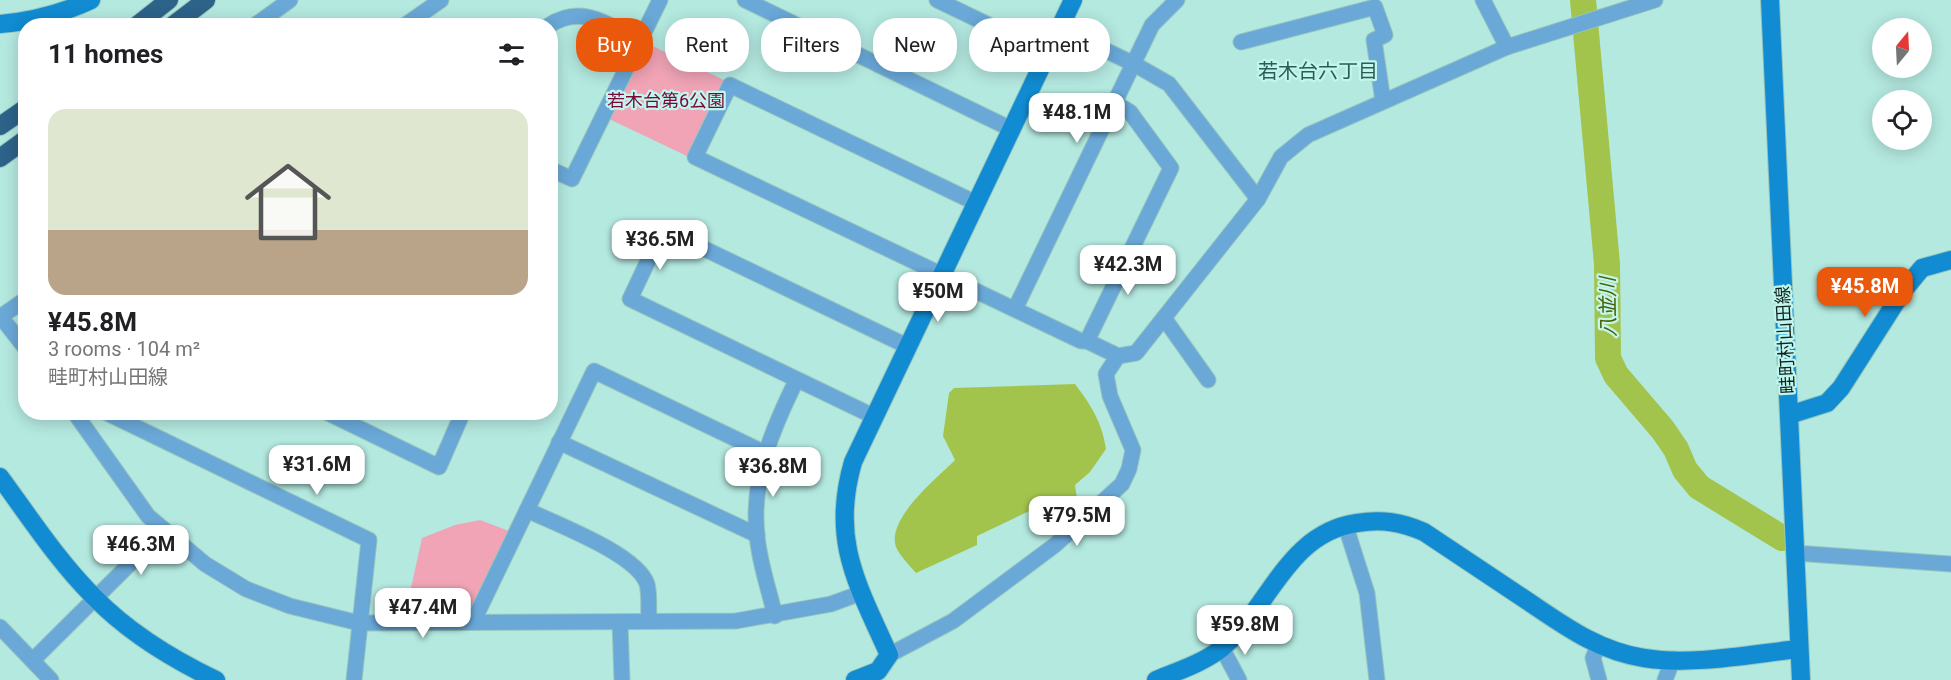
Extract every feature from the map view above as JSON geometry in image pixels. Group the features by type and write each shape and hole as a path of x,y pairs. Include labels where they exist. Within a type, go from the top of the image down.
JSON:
{"highway":[{"path":"146,18 169,0"},
{"path":"182,18 206,0"},
{"path":"0,126 18,114"},
{"path":"0,158 18,145"}],"street":[{"path":"42,18 68,11 91,0"},
{"path":"265,18 290,0"},
{"path":"651,18 660,0"},
{"path":"745,0 1011,129"},
{"path":"937,0 974,18"},
{"path":"1064,18 1073,0"},
{"path":"1015,309 1152,25 1177,0"},
{"path":"976,203 730,85 695,157 1081,341 1087,341 1118,356 1136,353 1258,199 1281,157 1308,135 1507,47 1655,0"},
{"name":"畦町村山田線","path":"1770,0 1801,680"},
{"path":"1484,1 1507,47"},
{"path":"413,18 432,2"},
{"path":"1241,42 1375,7 1385,35 1374,40 1383,101"},
{"path":"558,21 574,14 594,18"},
{"path":"0,24 18,21"},
{"path":"1110,52 1169,84 1258,199"},
{"path":"558,173 572,179 624,72"},
{"path":"889,655 861,593 845,540 843,508 853,462 1038,72"},
{"path":"1087,341 1171,168 1130,112 1115,103"},
{"path":"873,416 796,381 630,299 663,230 907,346"},
{"path":"1789,415 1827,403 1841,388 1903,291 1922,268 1951,260"},
{"path":"18,305 0,317 18,339"},
{"path":"1164,318 1208,380"},
{"path":"855,680 878,671 889,655 953,621 1055,545 1122,484 1130,469 1133,450 1110,396 1106,374 1118,356"},
{"path":"473,622 594,371 765,453"},
{"path":"775,616 757,535 757,491 765,453 774,426 796,381"},
{"path":"80,420 134,497 163,531 205,564 246,589 290,606 359,623 736,621 775,616 831,604 861,593"},
{"path":"122,420 369,540 354,680"},
{"path":"342,420 439,467 460,420"},
{"path":"559,442 757,535"},
{"path":"0,477 60,558 95,598 140,635 181,663 216,680"},
{"path":"527,510 618,554 638,567 647,585 649,621"},
{"path":"1156,680 1203,660 1222,648 1245,624 1303,547 1328,531 1345,524 1374,520 1391,521 1424,532 1598,646 1646,659 1799,649"},
{"path":"1345,524 1367,593 1377,680"},
{"path":"34,659 163,531"},
{"path":"1795,553 1951,564"},
{"path":"620,623 621,680"},
{"path":"0,627 34,659 51,680"},
{"path":"1598,646 1593,658 1599,680"},
{"path":"1222,648 1239,680"},
{"path":"1665,680 1673,659"}],"green space":[{"name":"若木台第6公園","path":"653,46 665,52 665,72 707,72 724,80 687,156 609,119 632,72 653,72"},
{"path":"480,520 509,531 470,613 465,616 405,615 422,538 455,525"}],"shaded area":[{"path":"1075,384 1095,414 1102,430 1106,449 1090,472 1075,485 1077,499 1059,508 1044,504 977,536 977,545 916,573 896,547 895,536 898,524 915,500 955,460 943,436 949,393 954,388"}],"waterway":[{"name":"八並川","path":"1583,0 1607,264 1608,358 1616,375 1663,430 1676,449 1685,470 1699,487 1782,538"}],"district":[{"name":"若木台六丁目","path":"1318,71"}]}
